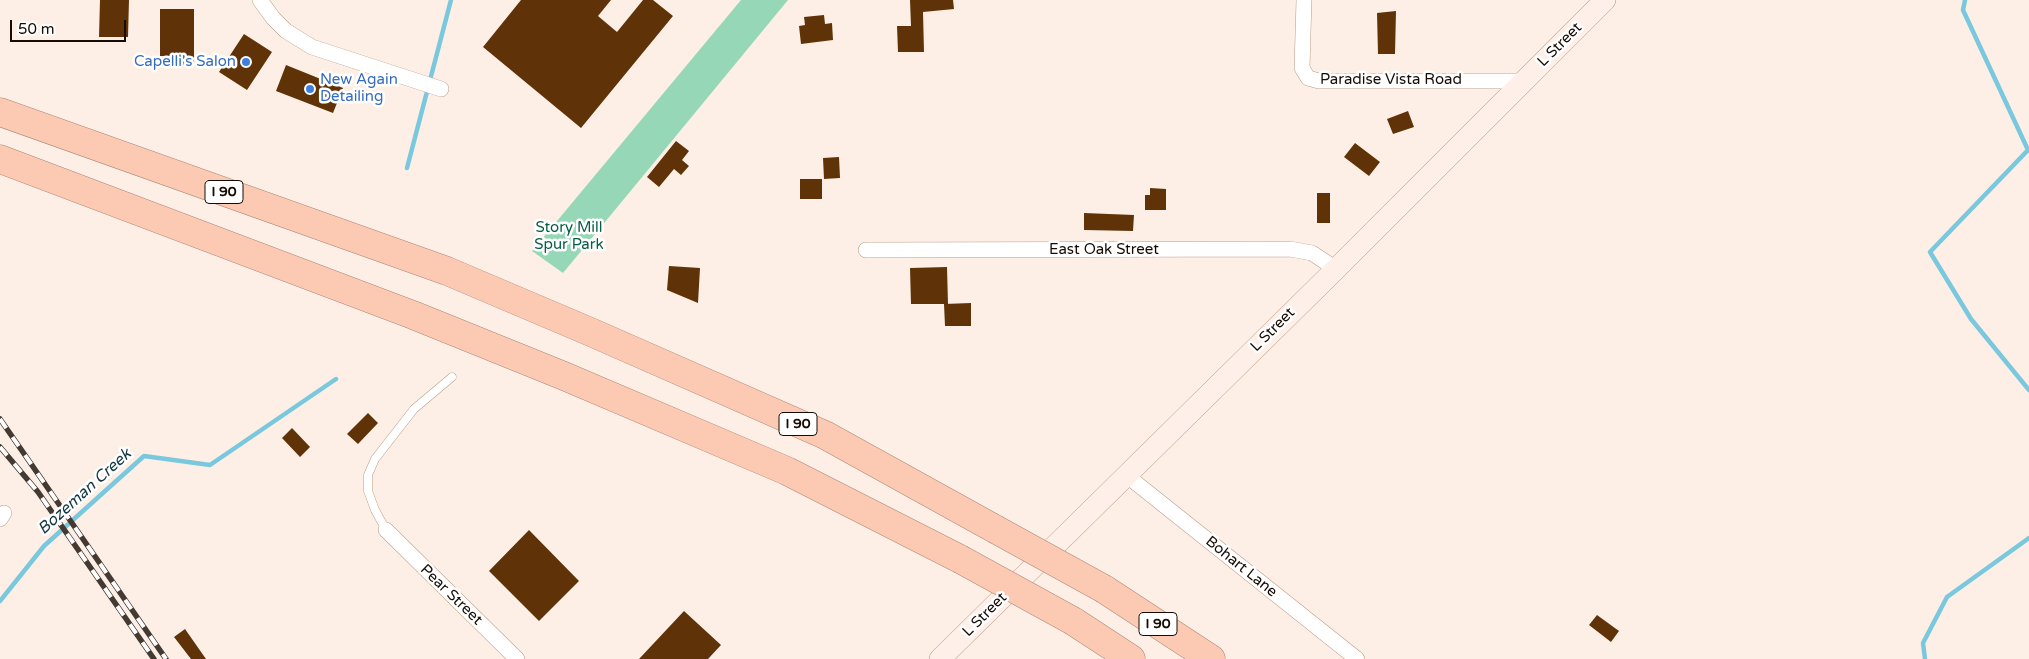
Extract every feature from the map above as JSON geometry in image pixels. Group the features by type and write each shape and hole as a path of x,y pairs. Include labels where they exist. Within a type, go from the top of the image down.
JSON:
{"highway":[{"name":"I 90","path":"0,112 447,271 825,435 1104,589 1212,659"},
{"path":"0,159 413,315 564,376 787,471 960,559 1073,621 1131,659"}],"street":[{"path":"260,0 273,18 286,30 312,47 441,89"},
{"name":"Paradise Vista Road","path":"1304,0 1302,68 1308,78 1318,81 1524,81"},
{"name":"L Street","path":"940,659 1336,269 1605,0"},
{"name":"East Oak Street","path":"866,250 1290,249 1312,253 1336,269"},
{"name":"Bohart Lane","path":"1126,475 1357,659"},
{"name":"Pear Street","path":"386,530 517,659"}],"lane":[{"path":"386,530 375,510 368,491 368,475 375,459 409,415 452,377"}],"green space":[{"name":"Story Mill Spur Park","path":"741,0 788,0 563,273 532,251"}],"building":[{"path":"100,0 129,0 128,37 99,37"},
{"path":"521,0 611,0 598,16 617,32 643,0 653,0 673,16 581,128 483,47"},
{"path":"910,0 953,0 954,9 923,12 924,52 898,52 897,26 911,26"},
{"path":"160,9 194,9 194,65 180,65 180,56 160,56"},
{"path":"1396,11 1395,54 1378,54 1377,13"},
{"path":"824,15 825,24 832,23 833,40 801,44 799,26 805,25 804,17"},
{"name":"Capelli's Salon","path":"244,34 272,52 247,90 219,72"},
{"name":"New Again Detailing","path":"286,65 343,88 333,113 276,91"},
{"path":"1408,111 1414,127 1393,134 1387,119"},
{"path":"676,141 689,151 682,160 689,166 681,175 674,169 659,187 647,177"},
{"path":"1355,143 1380,162 1369,176 1344,157"},
{"path":"839,157 840,178 824,179 823,158"},
{"path":"800,179 822,179 822,199 800,199"},
{"path":"1150,188 1166,189 1166,210 1145,210 1145,195 1150,195"},
{"path":"1317,193 1330,193 1330,223 1317,223"},
{"path":"1084,213 1134,215 1133,231 1084,230"},
{"path":"669,266 700,268 698,303 667,290"},
{"path":"947,267 948,304 911,304 910,268"},
{"path":"971,303 971,326 945,326 944,304"},
{"path":"368,413 378,423 358,444 347,434"},
{"path":"292,428 310,447 300,457 282,438"},
{"path":"529,530 579,581 539,621 489,571"},
{"path":"684,611 721,645 708,659 639,659"},
{"path":"1597,615 1619,631 1611,642 1589,625"},
{"path":"185,629 206,659 191,659 174,637"}],"waterway":[{"name":"Bozeman Creek","path":"407,168 451,0"},
{"path":"1965,0 1963,10 2028,150 1930,252 1971,319 2029,390"},
{"name":"Bozeman Creek","path":"0,601 44,546 144,456 210,465 336,379"},
{"path":"1925,659 1923,643 1947,597 2029,538"}],"railway":[{"path":"0,419 166,659"},
{"path":"0,447 38,492 154,659"}],"place":[{"name":"Capelli's Salon","path":"246,62"},
{"name":"New Again Detailing","path":"310,89"}]}
